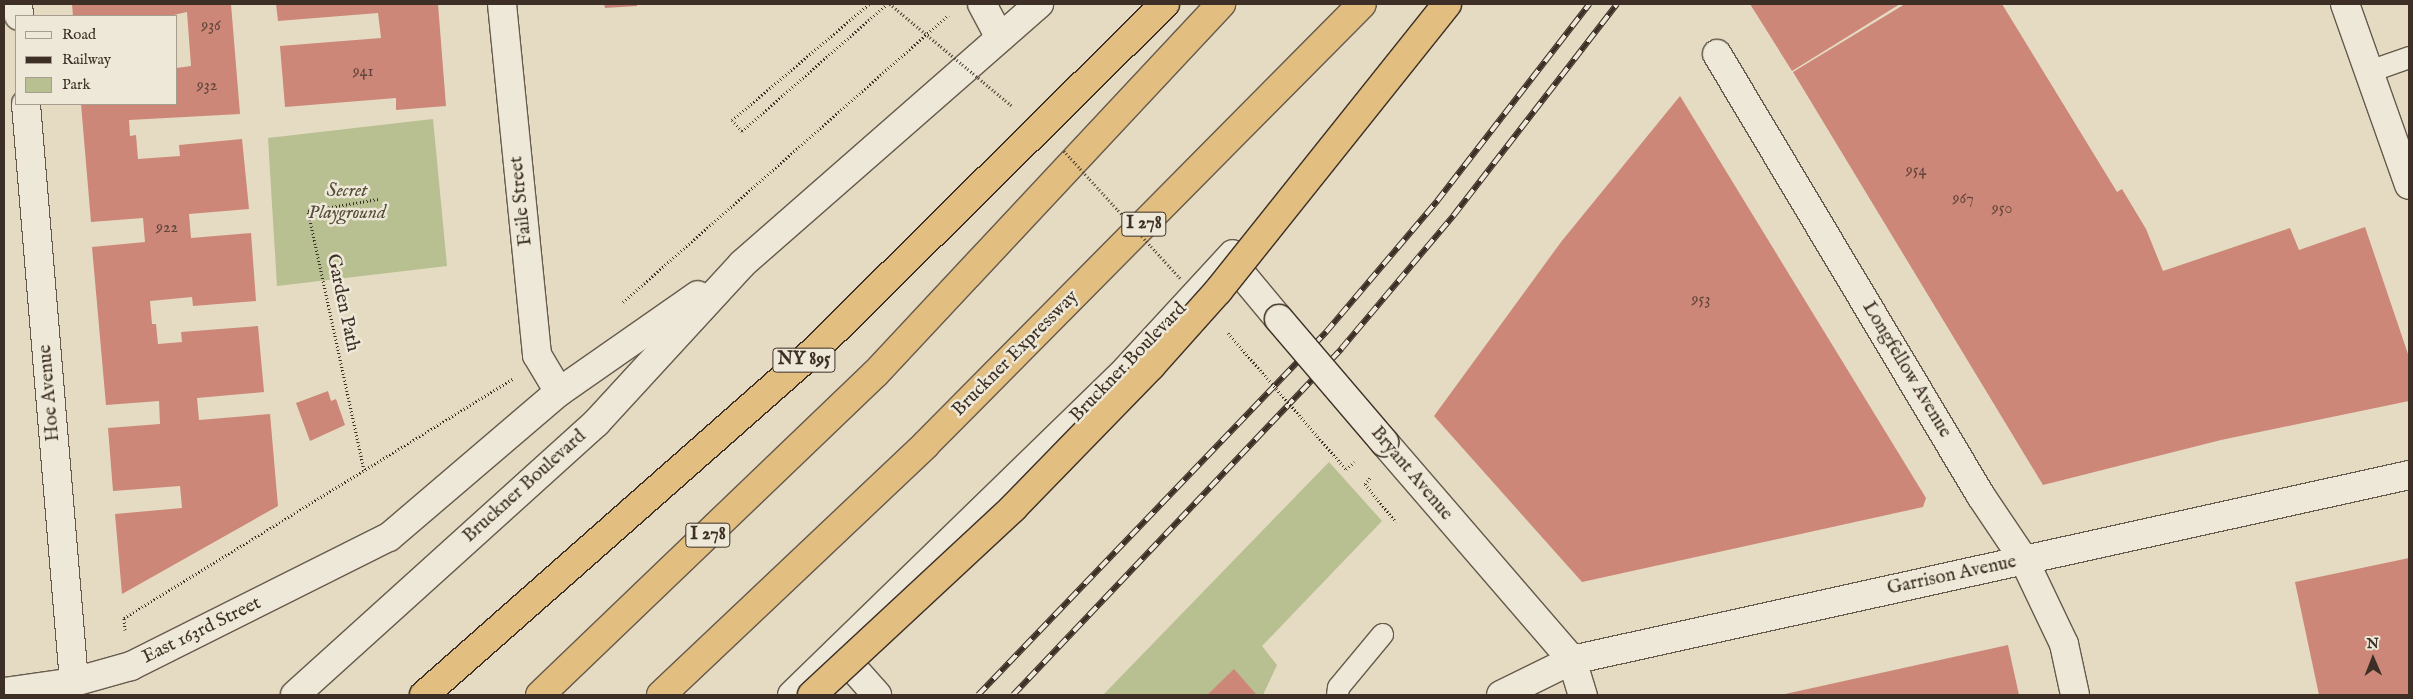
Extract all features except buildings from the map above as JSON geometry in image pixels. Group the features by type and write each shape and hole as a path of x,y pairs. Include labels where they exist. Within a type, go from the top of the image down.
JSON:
{"highway":[{"name":"NY 895","path":"424,695 814,350 1165,4"},
{"name":"I 278","path":"540,695 876,374 1221,4"},
{"name":"Bruckner Expressway","path":"661,695 926,444 1362,4"},
{"path":"812,695 1027,494 1151,366 1448,4"}],"main road":[{"name":"Faile Street","path":"502,4 537,355 559,392"},
{"path":"982,4 1000,38"},
{"name":"Bruckner Boulevard","path":"295,695 596,422 742,264 1039,4"},
{"name":"Bruckner Boulevard","path":"792,695 1127,369 1229,259 1437,4"},
{"path":"2345,4 2409,185"},
{"name":"Longfellow Avenue","path":"1717,54 1981,496 2024,560 2064,644 2075,695"},
{"name":"Hoe Avenue","path":"26,105 74,682"},
{"name":"Bryant Avenue","path":"1229,259 1279,319 1373,448 1572,660 1583,695"},
{"name":"Bruckner Boulevard","path":"389,537 559,392 742,264"},
{"name":"Garrison Avenue","path":"1502,695 1572,660 2409,475"},
{"name":"East 163rd Street","path":"4,692 74,682 151,657 389,537"},
{"path":"838,651 877,695"}],"lane":[{"path":"2369,71 2409,57"},
{"path":"1337,695 1338,687 1382,634"}],"path":[{"path":"869,4 732,120 742,131 888,4 1016,108"},
{"path":"621,304 935,26"},
{"path":"1058,145 1086,170 1183,282"},
{"name":"Garden Path","path":"364,470 308,211 378,199"},
{"path":"1222,327 1346,469 1373,448"},
{"path":"124,618 510,382"}],"green space":[{"name":"Secret Playground","path":"433,119 447,266 277,286 268,138"},
{"path":"1329,462 1382,521 1262,646 1277,665 1263,695 1257,695 1234,670 1207,695 1103,695"}],"railway":[{"path":"978,695 1326,332 1437,201 1589,4"},
{"path":"1013,695 1341,349 1453,216 1617,4"}]}
